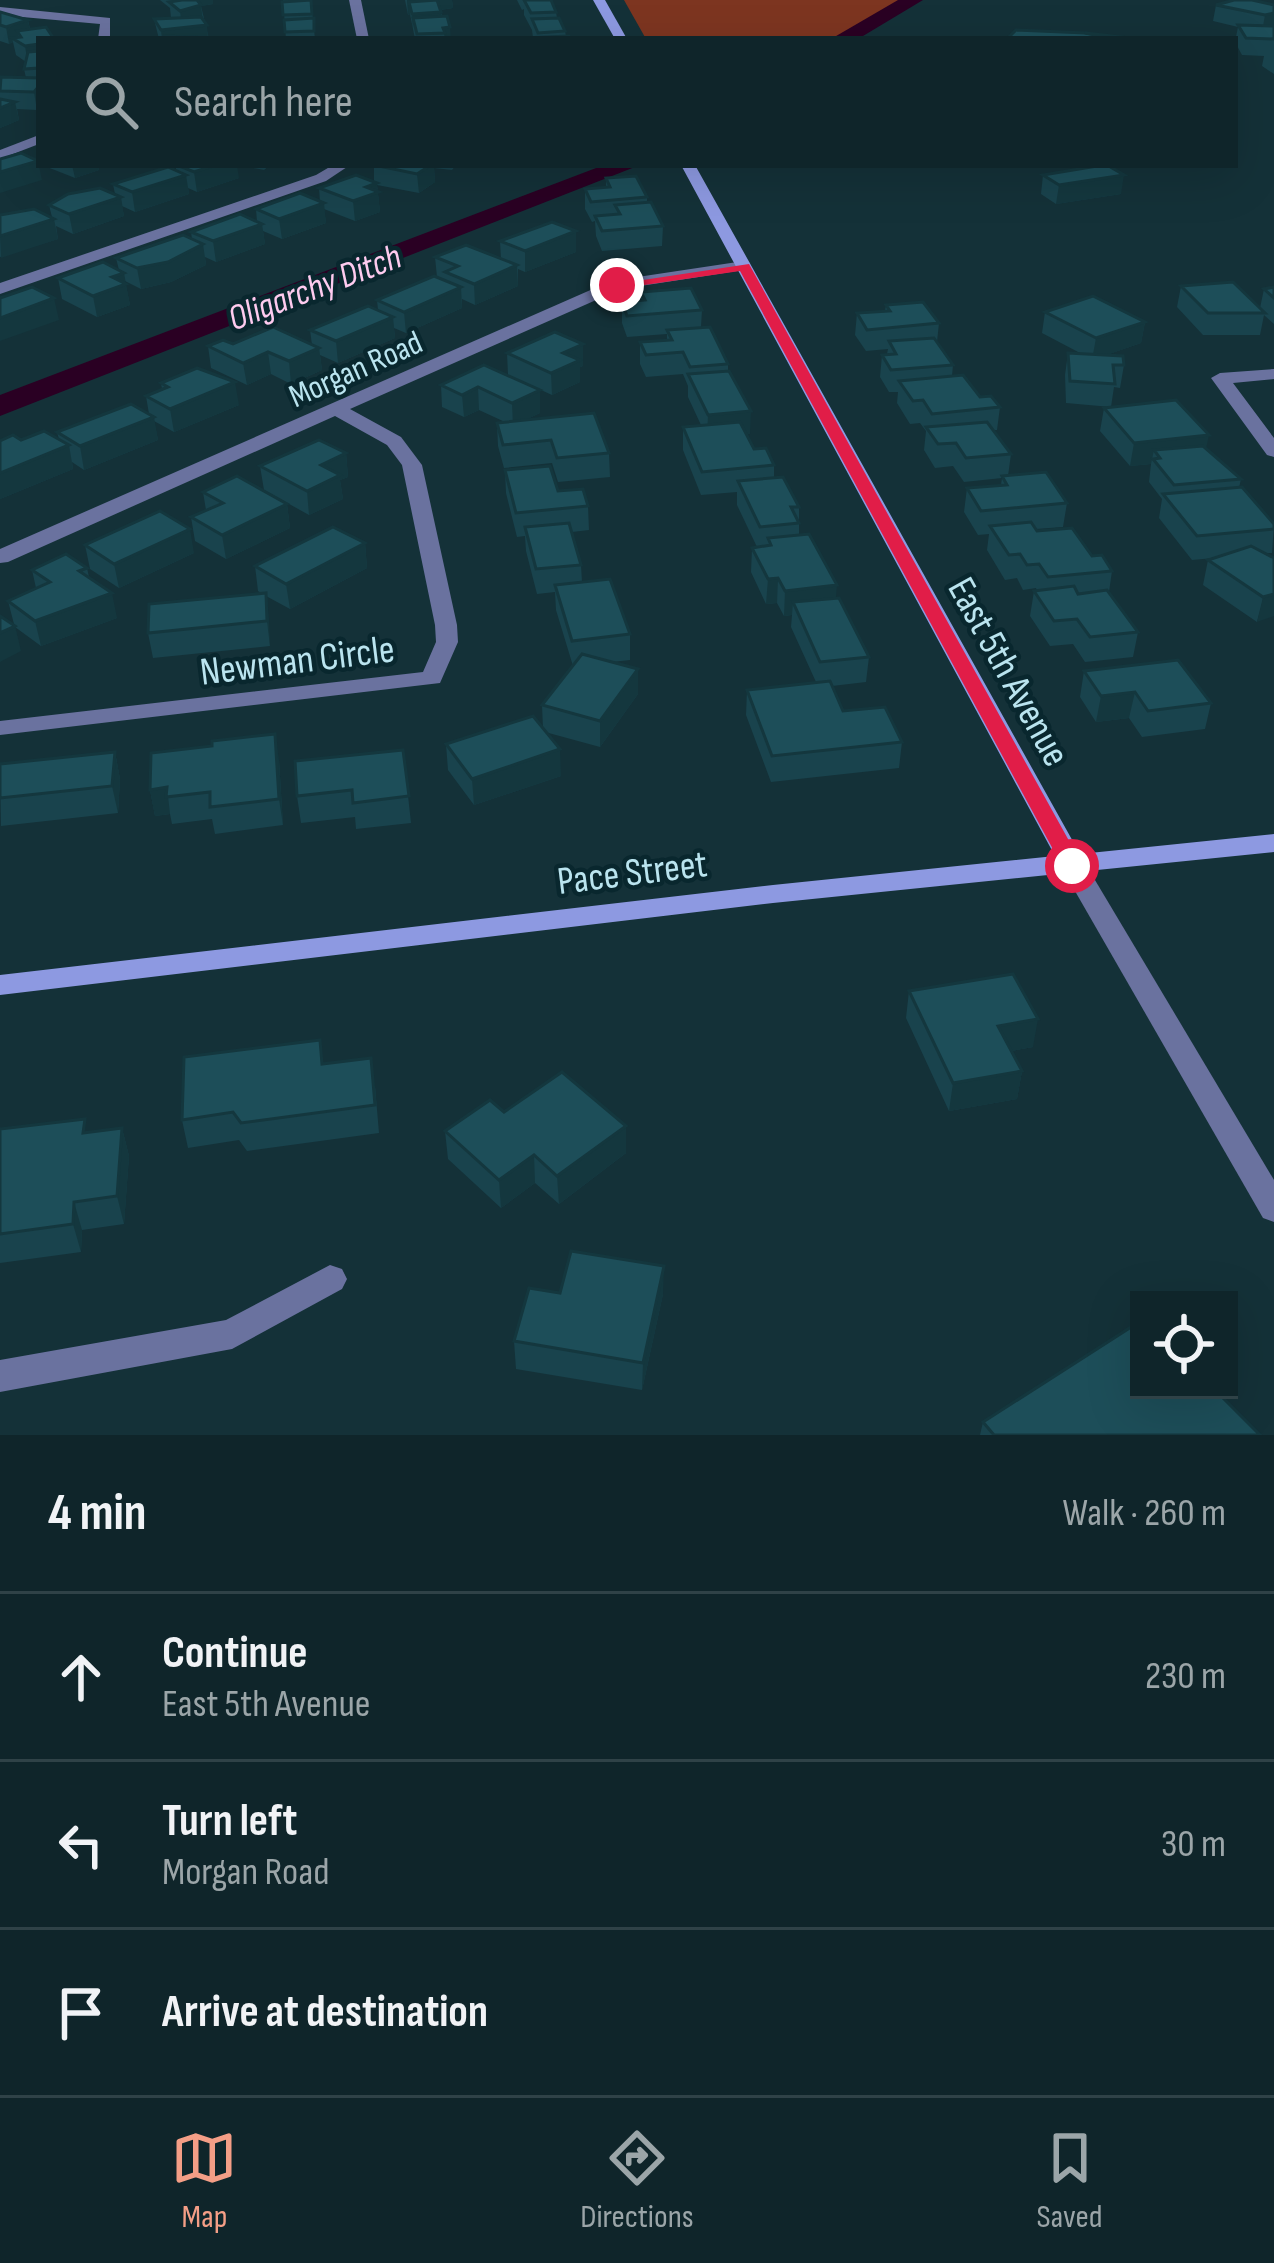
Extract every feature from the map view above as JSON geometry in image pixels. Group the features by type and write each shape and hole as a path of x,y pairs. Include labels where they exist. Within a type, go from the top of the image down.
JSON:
{"street":[{"path":"355,0 362,36"},
{"path":"599,0 619,36"},
{"path":"0,11 106,20 104,36"},
{"path":"0,155 36,141"},
{"path":"0,289 321,178 338,168"},
{"name":"East 5th Avenue","path":"690,168 1072,866 1274,1209"},
{"name":"Morgan Road","path":"0,557 617,285 744,266"},
{"path":"1274,374 1220,378 1274,451"},
{"name":"Newman Circle","path":"0,728 431,678 447,643 446,625 412,465 394,441 336,409"},
{"name":"Pace Street","path":"0,985 773,894 1274,843"},
{"path":"0,1376 232,1334 330,1279"}],"shaded area":[{"path":"624,0 913,0 847,36 644,36"}],"building":[{"path":"197,0 201,5 180,11 169,2"},
{"path":"311,0 312,14 283,15 282,2"},
{"path":"437,0 441,12 412,14 409,2"},
{"path":"524,0 551,0 556,12 531,13"},
{"path":"1234,0 1274,5 1274,13 1216,5"},
{"path":"0,12 28,20 6,27 0,25"},
{"path":"447,16 450,27 443,28 445,33 417,34 413,18"},
{"path":"201,17 207,25 161,30 154,19"},
{"path":"314,18 314,31 285,32 284,20"},
{"path":"559,18 565,31 538,33 532,19"},
{"path":"1238,25 1274,26 1274,39 1246,38"},
{"path":"46,27 52,36 36,36 36,44 25,46 12,38 21,37 17,31"},
{"path":"1016,30 1102,36 1010,36"},
{"path":"36,51 36,68 24,69 28,52"},
{"path":"1,77 36,78 34,92 0,91"},
{"path":"21,153 36,162 0,172 0,159"},
{"path":"165,168 186,175 132,192 113,184"},
{"path":"388,168 426,168 417,174"},
{"path":"1112,168 1124,175 1059,185 1043,175"},
{"path":"356,175 377,183 366,187 379,192 353,201 319,188"},
{"path":"636,176 647,197 591,202 585,189 610,187 606,178"},
{"path":"100,188 121,197 69,214 49,205 68,194"},
{"path":"300,193 324,203 279,219 256,209"},
{"path":"651,202 663,226 602,231 595,216 620,214 615,205"},
{"path":"34,209 54,219 0,236 0,215"},
{"path":"240,214 262,224 213,241 191,232"},
{"path":"552,222 576,231 525,251 500,241"},
{"path":"183,235 203,244 168,262 137,268 116,258"},
{"path":"466,245 517,265 474,284 445,272 458,266 435,257"},
{"path":"103,262 124,273 112,277 126,284 93,296 58,278"},
{"path":"434,276 461,287 404,312 377,300"},
{"path":"1233,282 1265,313 1208,313 1181,286"},
{"path":"32,287 54,298 0,318 0,298"},
{"path":"691,288 702,310 627,316 622,302 645,300 641,292"},
{"path":"1093,296 1145,322 1096,338 1045,312"},
{"path":"923,302 939,323 867,330 857,313 890,311 886,305"},
{"path":"368,306 393,317 336,341 310,330"},
{"path":"273,327 319,348 289,361 268,352 243,363 208,346 223,340 233,344"},
{"path":"710,327 728,364 690,367 683,352 646,355 640,342 672,340 667,330"},
{"path":"555,332 583,344 563,353 580,360 551,373 507,353"},
{"path":"934,338 953,365 891,370 882,355 896,354 889,341"},
{"path":"1068,353 1123,356 1124,365 1113,365 1115,384 1070,381"},
{"path":"484,365 540,390 512,403 478,387 462,395 441,385"},
{"path":"197,368 235,382 170,409 146,396 168,387 161,383"},
{"path":"729,371 751,411 708,415 688,374"},
{"path":"963,375 980,397 991,396 1000,407 932,414 923,400 913,401 899,381"},
{"path":"1176,400 1209,435 1134,443 1104,408"},
{"path":"131,404 154,417 80,446 57,432"},
{"path":"594,413 609,453 557,458 551,440 503,445 497,423"},
{"path":"740,422 754,449 766,448 774,465 702,472 683,427"},
{"path":"987,422 1011,454 966,458 956,443 938,444 926,427"},
{"path":"44,431 69,445 0,473 0,441 13,435 21,440"},
{"path":"319,440 346,453 321,465 340,475 307,491 260,466"},
{"path":"1203,446 1241,479 1174,485 1153,459 1160,458 1154,450"},
{"path":"550,466 558,491 583,489 588,506 516,513 505,470"},
{"path":"1046,472 1067,503 981,511 967,488 1007,485 1002,476"},
{"path":"237,476 287,504 222,535 191,517 223,503 203,492"},
{"path":"783,477 799,507 791,507 799,523 760,527 738,481"},
{"path":"1242,487 1274,529 1197,536 1163,494"},
{"path":"160,511 190,529 114,564 85,545"},
{"path":"1031,522 1037,531 1072,528 1092,556 1102,555 1112,571 1048,577 1039,564 1027,565 1020,554 1009,555 990,526"},
{"path":"569,523 581,565 536,569 525,527"},
{"path":"333,527 365,543 286,584 255,566"},
{"path":"809,534 837,585 785,591 778,578 768,579 752,548 771,545 768,538"},
{"path":"1251,546 1274,558 1274,594 1263,597 1208,560"},
{"path":"66,554 87,568 79,571 112,593 35,621 8,601 50,582 32,570"},
{"path":"610,579 630,634 572,641 555,585"},
{"path":"1074,586 1078,594 1107,590 1138,632 1090,637 1077,619 1054,621 1034,591"},
{"path":"266,593 267,621 148,633 149,604"},
{"path":"839,598 869,657 820,662 793,602"},
{"path":"0,616 15,626 0,633"},
{"path":"582,654 638,669 600,721 542,705"},
{"path":"1178,660 1211,703 1148,711 1135,692 1101,696 1084,671"},
{"path":"830,681 843,711 885,707 902,742 772,756 747,690"},
{"path":"533,716 560,749 472,779 446,744"},
{"path":"275,734 279,799 210,807 210,792 166,797 167,787 150,790 151,753"},
{"path":"403,750 409,796 353,803 352,790 297,796 295,761"},
{"path":"115,752 112,786 0,798 0,764"},
{"path":"1013,974 1038,1019 998,1026 1022,1071 953,1083 909,991"},
{"path":"320,1040 322,1064 371,1058 375,1105 241,1123 233,1112 182,1120 184,1057"},
{"path":"562,1072 626,1126 557,1176 534,1155 499,1180 445,1131 490,1100 504,1112"},
{"path":"85,1119 83,1133 122,1128 117,1196 74,1202 73,1224 0,1234 0,1129"},
{"path":"571,1251 664,1266 643,1363 514,1341 529,1288 560,1293"},
{"path":"1130,1328 1130,1399 1224,1399 1260,1435 994,1435 983,1422"}],"waterway":[{"name":"Oligarchy Ditch","path":"847,36 913,0"},
{"name":"Oligarchy Ditch","path":"0,406 619,168"}],"route":[{"path":"617,285 652,276 744,266 1072,866"}]}
